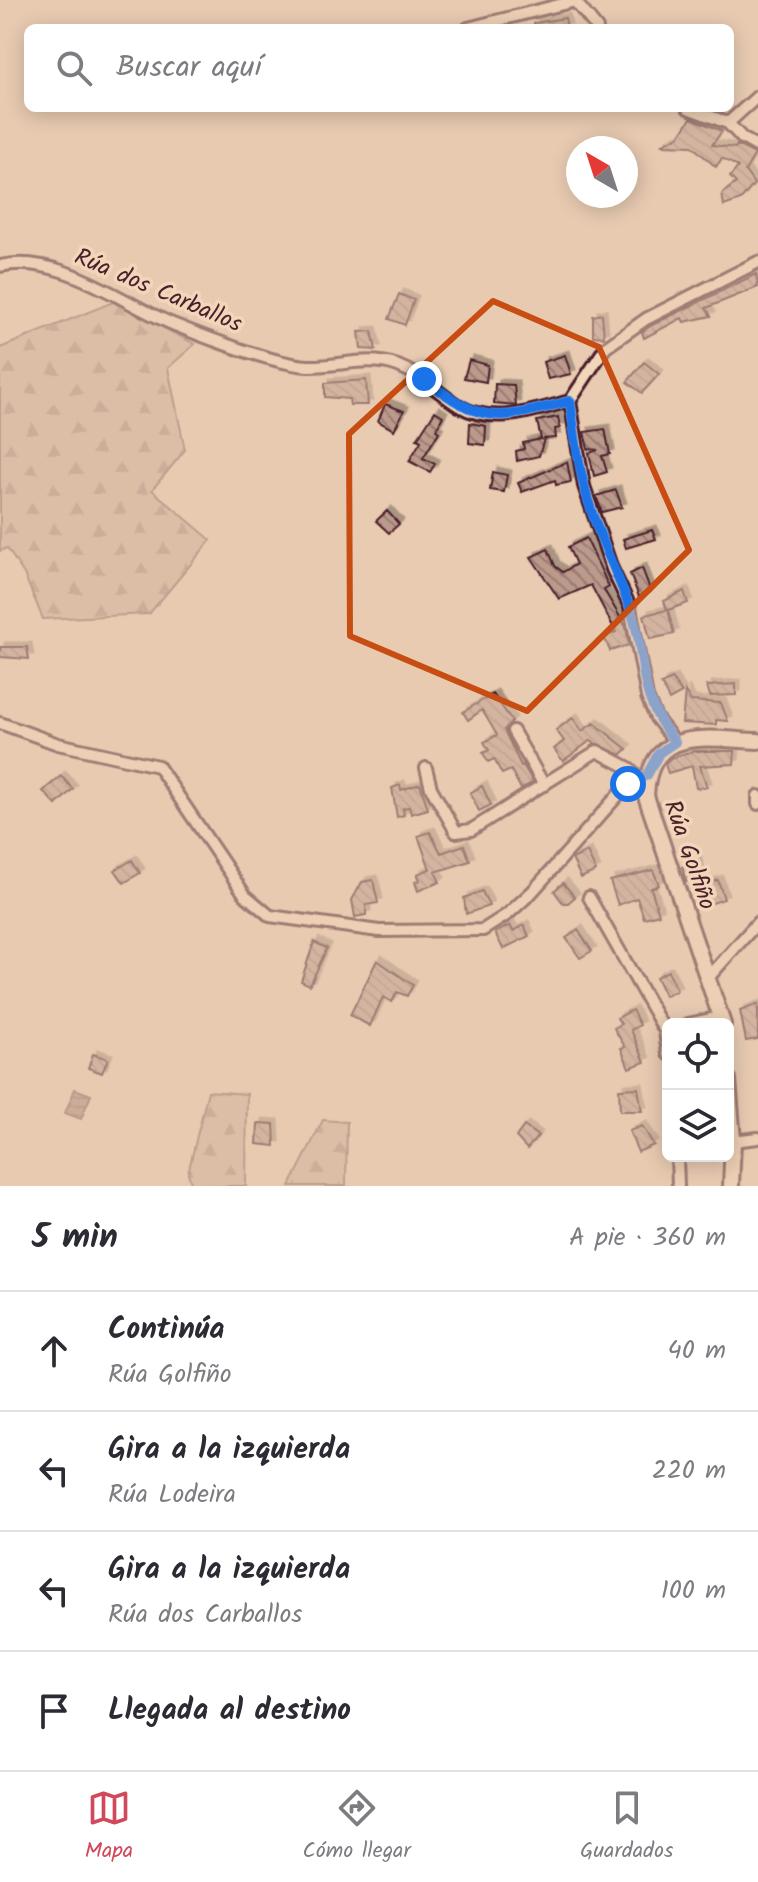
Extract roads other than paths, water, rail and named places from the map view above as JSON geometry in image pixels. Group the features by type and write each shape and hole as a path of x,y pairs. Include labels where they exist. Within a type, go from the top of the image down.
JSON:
{"main road":[{"path":"675,742 698,739 758,741"},
{"name":"Rúa Golfiño","path":"675,742 659,753 642,776 646,796 721,1018"},
{"path":"731,1186 732,1162"}],"street":[{"path":"484,24 574,1 594,24"},
{"path":"728,123 758,96"},
{"path":"699,112 728,123 742,138 758,147"},
{"path":"675,742 656,718 647,697 630,607 612,569 584,486 570,401 605,348 646,319 758,262"},
{"name":"Rúa dos Carballos","path":"0,266 10,264 59,271 108,290 173,324 307,366 365,359 397,366 424,379 459,406 484,415 519,414 570,401"},
{"path":"0,723 58,744 158,766 245,895 270,916 379,931 483,930 508,914 532,892 642,776 597,751 471,830 456,832 431,788 426,768"},
{"path":"513,731 544,785"},
{"path":"758,796 758,804"},
{"path":"589,897 662,1021"},
{"path":"708,978 758,922"},
{"path":"734,1141 758,1138"},
{"path":"677,1162 678,1186"}]}
